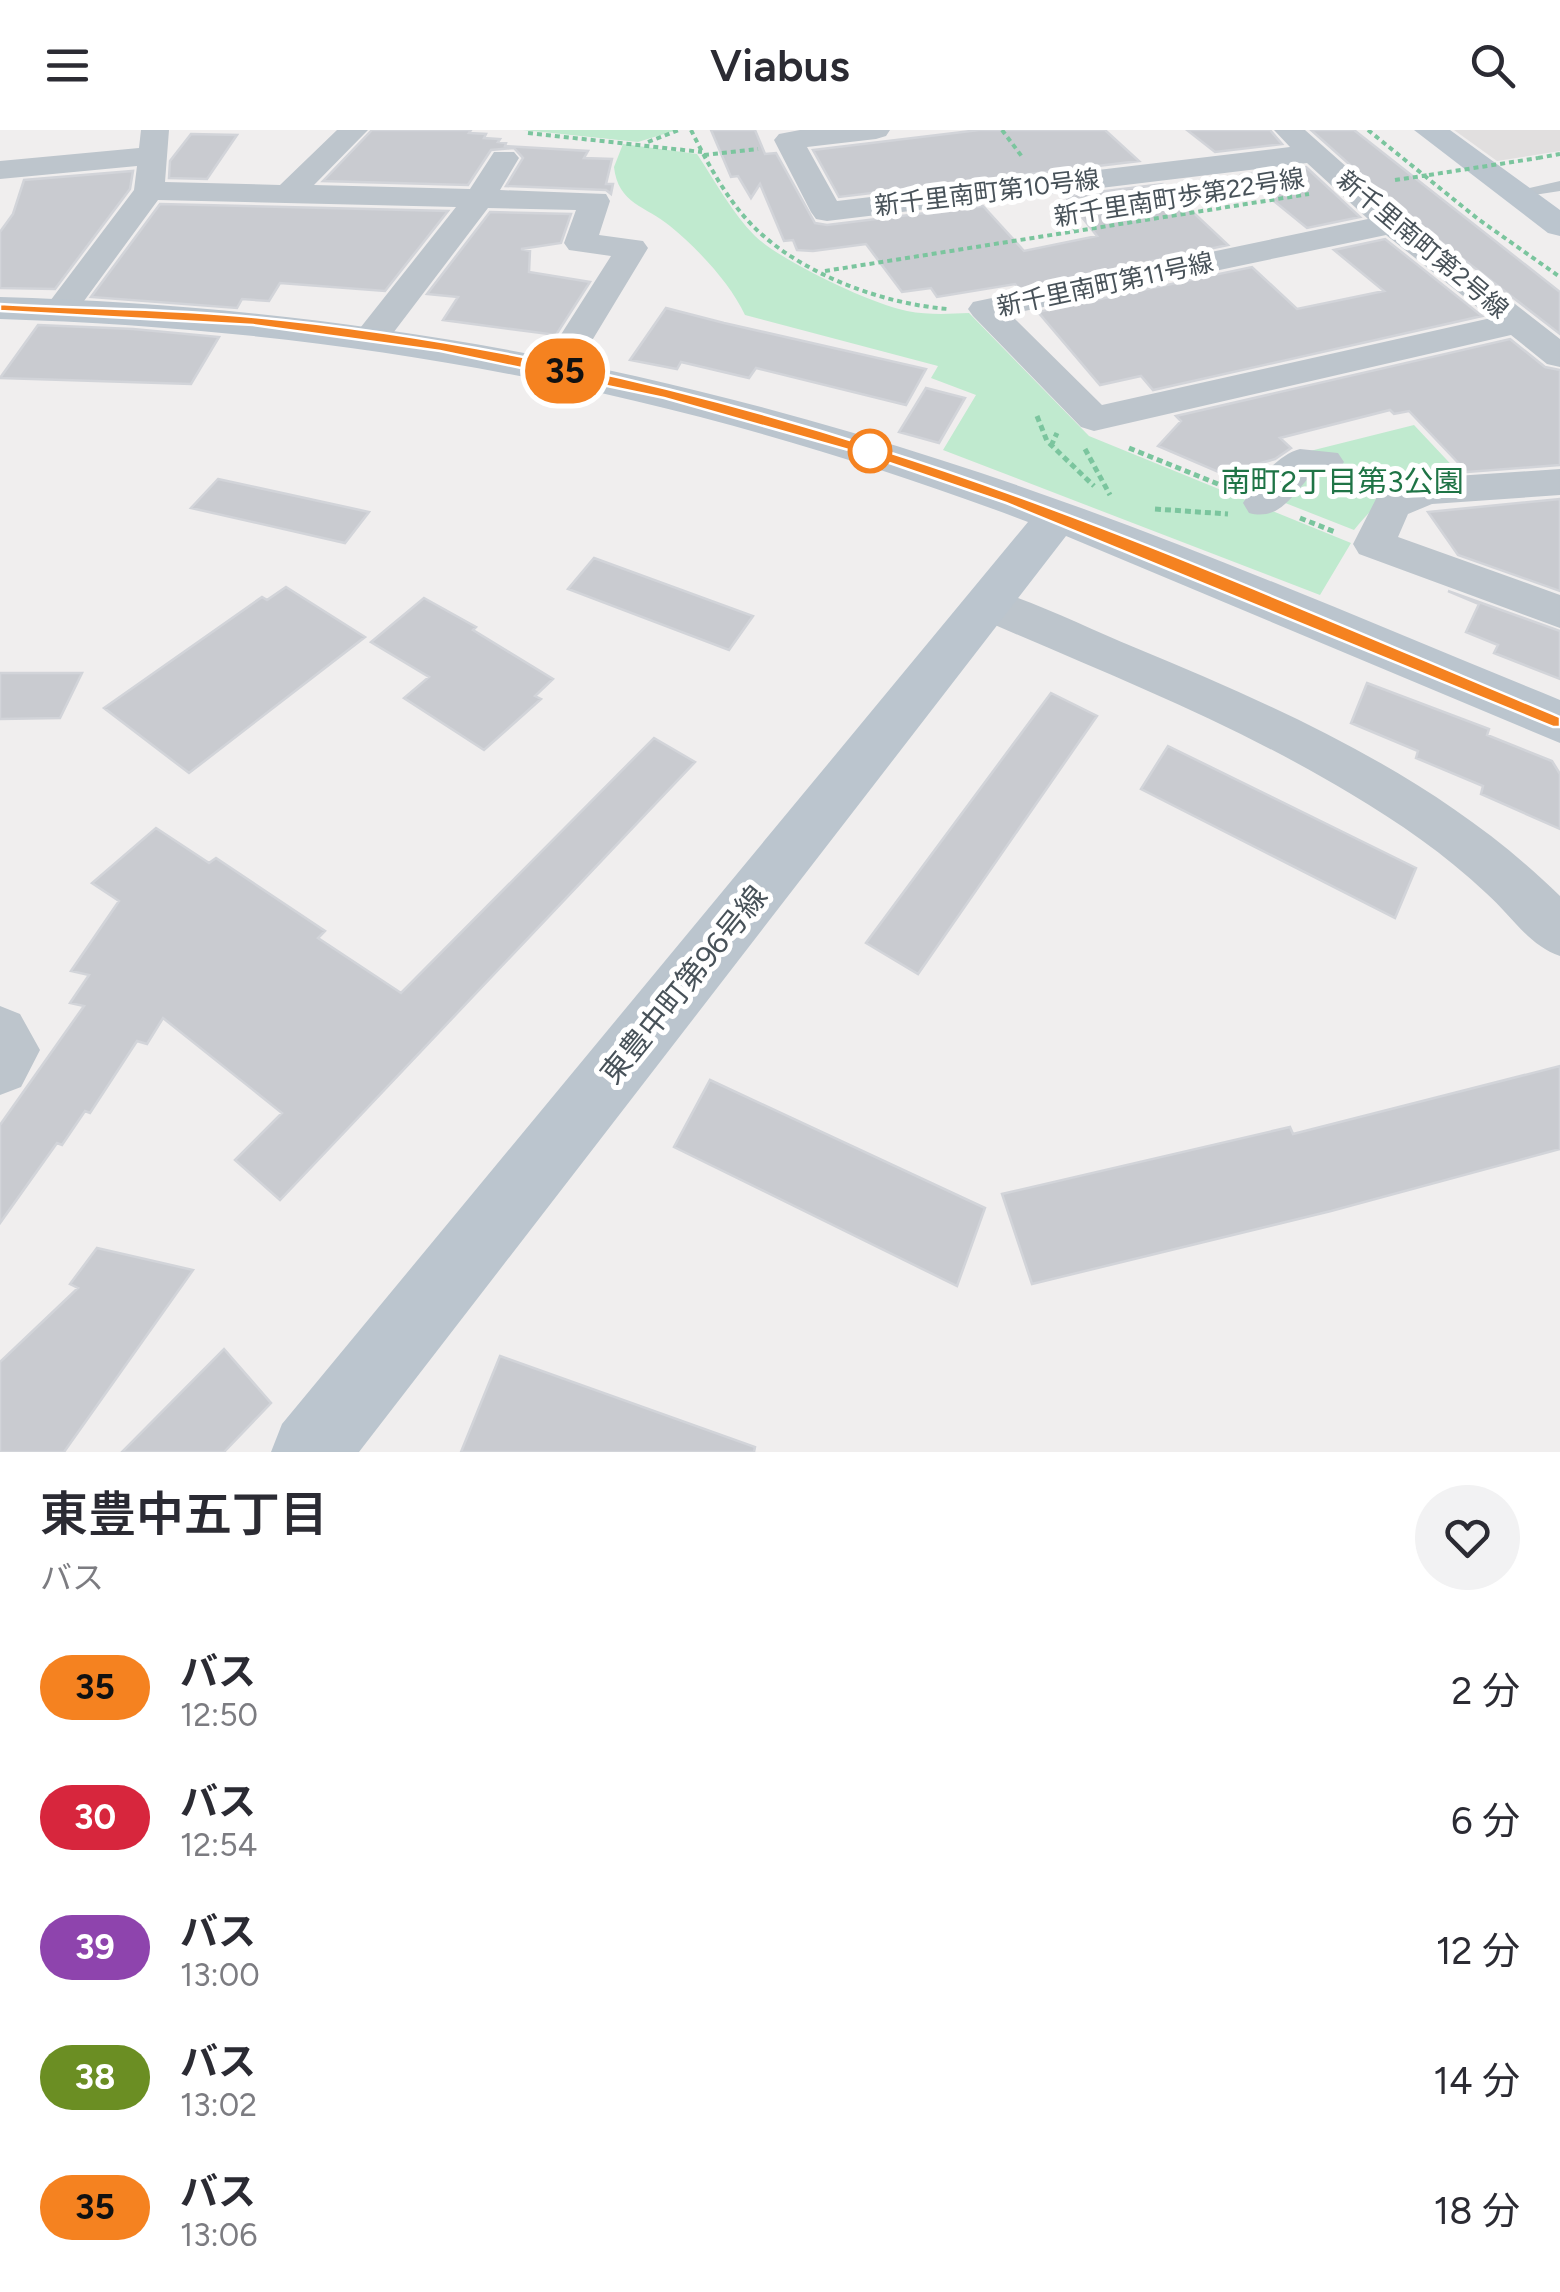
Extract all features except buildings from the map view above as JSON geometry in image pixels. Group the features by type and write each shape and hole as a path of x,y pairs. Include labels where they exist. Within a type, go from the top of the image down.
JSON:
{"street":[{"path":"290,192 354,130"},
{"path":"792,145 789,140 876,130"},
{"name":"新千里南町第2号線","path":"1288,130 1392,224 1560,356"},
{"path":"1430,130 1560,226"},
{"path":"6,178 152,143 149,191 61,309"},
{"path":"372,337 479,199 511,145"},
{"name":"新千里南町第10号線","path":"792,145 828,212 1314,153"},
{"path":"149,191 596,201 580,244 632,248 557,369"},
{"name":"新千里南町第11号線","path":"985,309 1392,224"},
{"path":"0,308 253,321 557,369 666,394 872,452 1094,505 1560,722"},
{"name":"新千里南町第11号線","path":"985,309 1057,385 1087,427"},
{"path":"1087,427 1517,323"},
{"path":"1268,505 1300,462 1324,462"},
{"path":"1560,482 1426,491 1392,506 1374,544 1560,612"},
{"name":"東豊中町第96号線","path":"310,1452 988,604 1094,505"},
{"path":"988,604 1315,751 1394,793 1479,852 1532,899 1560,932"},
{"path":"0,1034 11,1050 0,1067"}],"lane":[{"path":"1515,193 1560,186"}],"path":[{"path":"641,143 679,130"},
{"path":"691,130 703,154 756,229 782,252 894,303 937,310 985,309"},
{"path":"1368,130 1560,278"},
{"path":"511,145 641,143 703,154 792,145"},
{"name":"新千里南町歩第22号線","path":"825,271 1423,173 1538,158"},
{"path":"1057,385 1039,398 1036,414 1044,438 1089,482 1094,505"},
{"path":"1087,427 1094,505"},
{"path":"1087,427 1101,437 1220,484"},
{"path":"1139,508 1224,514 1262,513 1268,505 1374,544"}],"shaded area":[{"path":"1454,130 1560,130 1560,151 1497,161"}],"green space":[{"path":"523,130 677,130 638,142"},
{"path":"623,144 697,154 755,236 785,258 827,280 907,311 969,313 1089,436 1351,543 1320,595 943,450 976,395 931,378 938,366 745,315 702,256 621,189 614,167"},
{"name":"南町2丁目第3公園","path":"1414,425 1461,475 1400,489 1379,503 1354,530 1247,488 1302,453"}],"bus line":[{"name":"35","path":"0,308 253,321 440,347 666,394 872,452 1012,500 1560,722"}]}
